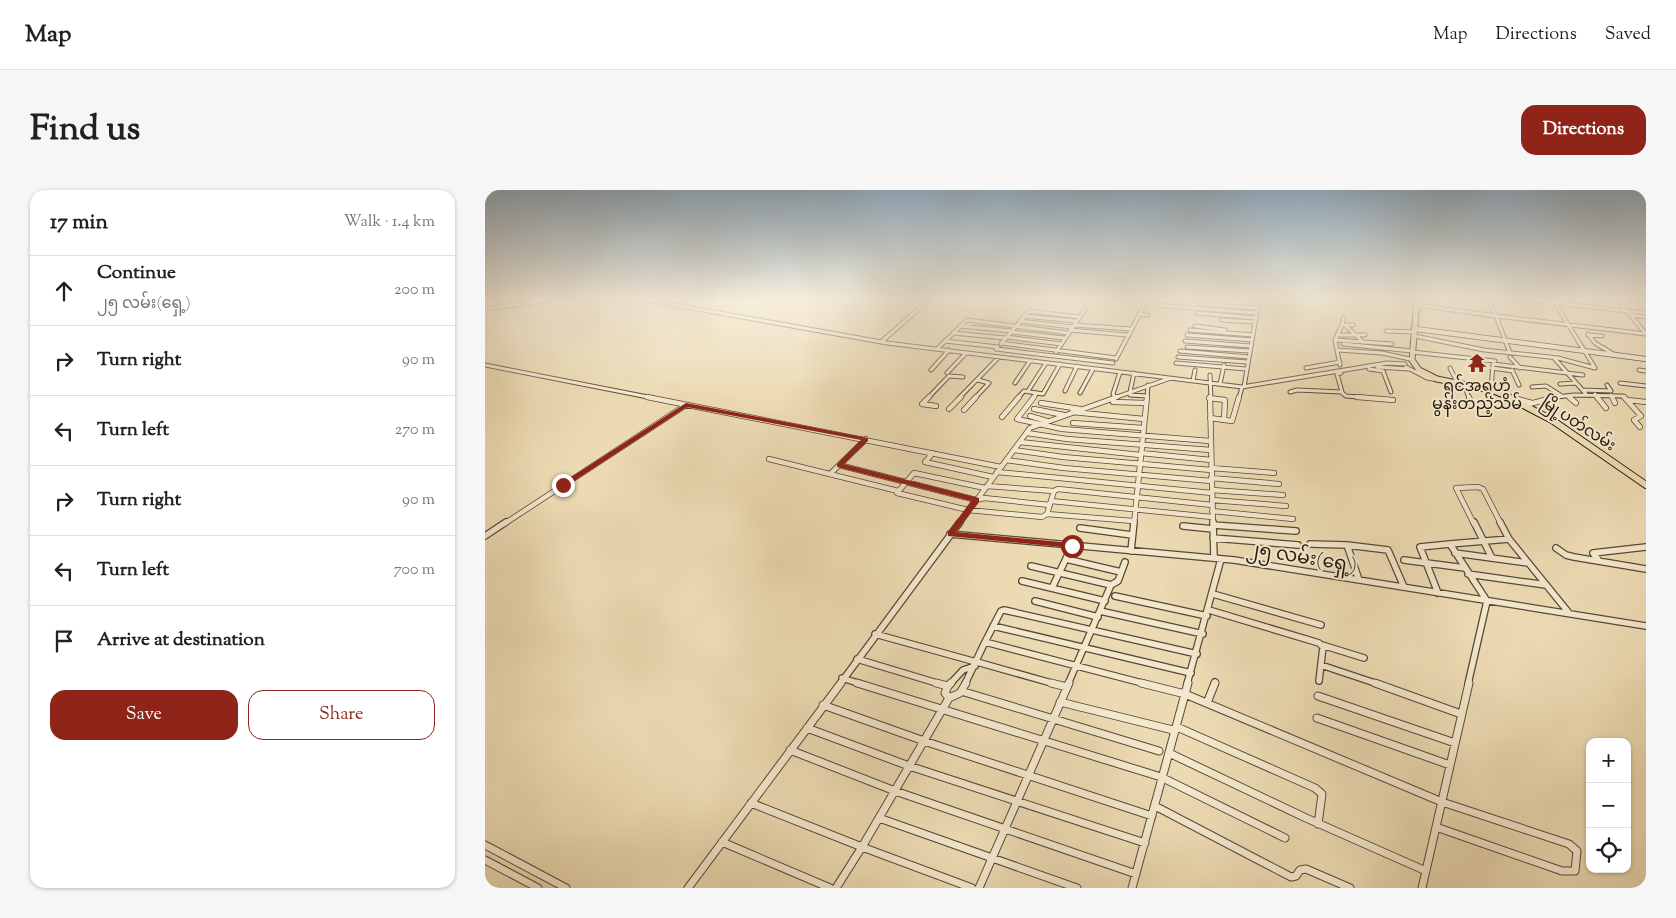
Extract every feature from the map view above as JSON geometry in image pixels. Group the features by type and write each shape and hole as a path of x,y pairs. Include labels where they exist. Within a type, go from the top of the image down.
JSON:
{"main road":[{"path":"1411,355 1415,333"},
{"path":"1421,333 1506,341 1646,359"},
{"name":"မြို့ပတ်လမ်း","path":"1411,355 1417,368 1441,379 1491,390 1530,404 1646,485"}],"street":[{"path":"828,333 881,342 1243,387 1275,384 1340,370 1387,363 1405,364 1409,369"},
{"path":"881,342 892,333"},
{"path":"937,349 953,333 1061,344"},
{"path":"991,356 1011,333"},
{"path":"1016,333 1065,338"},
{"path":"1028,391 1068,333"},
{"path":"1110,333 1127,335 1110,370"},
{"path":"1231,333 1253,334"},
{"path":"1243,333 1253,334"},
{"path":"1354,333 1363,344 1365,352"},
{"path":"1417,333 1463,347 1510,355 1554,358 1595,368 1574,333"},
{"path":"1503,333 1510,355 1521,368"},
{"path":"1210,418 1233,420 1243,387 1253,334"},
{"path":"1340,370 1335,342 1337,335 1365,334"},
{"path":"1601,336 1588,334 1595,343 1615,355"},
{"path":"1187,335 1252,340"},
{"path":"945,340 1113,364"},
{"path":"1185,341 1251,346"},
{"path":"1335,342 1392,344"},
{"path":"1363,344 1411,355"},
{"path":"998,347 1057,350 1116,358"},
{"path":"1187,347 1249,351"},
{"path":"931,370 949,350"},
{"path":"1337,350 1411,355 1452,355 1495,361"},
{"path":"1180,351 1249,357"},
{"path":"947,373 966,352"},
{"path":"1405,364 1411,355"},
{"path":"949,409 999,357"},
{"path":"1178,357 1247,362"},
{"path":"1554,358 1586,394"},
{"path":"1015,383 1030,361"},
{"path":"1220,384 1225,361"},
{"path":"1305,368 1340,362"},
{"path":"1176,363 1246,369"},
{"path":"1003,417 1024,391 1043,394 1060,364"},
{"path":"1491,390 1493,364 1512,370 1521,368 1583,375"},
{"path":"485,365 1001,466"},
{"path":"1065,391 1077,366"},
{"path":"1541,366 1546,371"},
{"path":"1341,392 1337,374 1379,367 1409,369 1427,378 1441,379"},
{"path":"1450,368 1457,382"},
{"path":"1080,393 1093,369"},
{"path":"1369,369 1383,371 1391,392"},
{"path":"1193,381 1195,370"},
{"path":"1512,370 1519,385"},
{"path":"1639,370 1646,371"},
{"path":"1114,399 1113,394 1121,372"},
{"path":"1130,393 1133,373"},
{"path":"1179,379 1181,373"},
{"path":"1211,375 1209,398 1213,558"},
{"path":"936,406 921,404 949,376 963,377"},
{"path":"689,888 842,678 1030,428 1171,378"},
{"path":"963,410 989,383 978,380"},
{"path":"1539,381 1562,396"},
{"path":"1620,383 1646,386"},
{"path":"1464,384 1472,406"},
{"path":"1560,384 1577,384"},
{"path":"1131,551 1148,385"},
{"path":"1583,390 1611,391 1607,385"},
{"path":"1533,387 1546,386"},
{"path":"1290,392 1297,390 1341,392 1346,396 1393,400"},
{"path":"1037,393 1017,418 1062,429 1210,441"},
{"path":"1130,393 1147,396"},
{"path":"1530,404 1549,397 1586,394 1625,397 1641,416 1634,420 1640,427"},
{"path":"1595,394 1606,408"},
{"path":"1568,396 1577,403"},
{"path":"1611,396 1615,402"},
{"path":"1209,398 1225,400 1224,420"},
{"path":"1114,399 1146,404"},
{"path":"1627,400 1646,402"},
{"path":"1041,403 1081,409"},
{"path":"485,536 686,404"},
{"path":"1034,409 1065,415"},
{"path":"1072,412 1077,414 1144,419"},
{"path":"1030,416 1048,421"},
{"path":"1073,423 1143,428"},
{"path":"1027,433 1067,439 1211,450"},
{"path":"830,474 866,439"},
{"path":"1020,442 1211,460"},
{"path":"1014,450 1139,464 1274,473"},
{"path":"933,453 926,463 995,474 1212,491 1283,494"},
{"path":"769,458 898,491 897,493 968,510 1043,517 1047,514 1133,521"},
{"path":"1006,460 1138,474 1279,484"},
{"path":"839,465 976,500 984,498 1293,519"},
{"path":"898,491 914,473 918,472 986,487 1055,491 1058,489 1212,503 1286,506"},
{"path":"1492,558 1456,488 1477,487 1483,489 1509,539 1569,613"},
{"path":"1047,514 1055,491"},
{"path":"1183,526 1296,532"},
{"path":"1080,528 1132,535"},
{"name":"၂၅ လမ်း(ရှေ့)","path":"950,534 1221,559 1646,626"},
{"path":"1213,538 1298,544"},
{"path":"1439,593 1421,546 1509,539"},
{"path":"1310,544 1347,545 1388,550 1404,587"},
{"path":"1422,888 1487,601 1450,544"},
{"path":"1347,545 1359,580"},
{"path":"1052,588 1072,546"},
{"path":"1599,562 1593,552 1646,547"},
{"path":"1557,548 1566,555 1646,569"},
{"path":"1455,553 1528,563"},
{"path":"1066,559 1121,572"},
{"path":"1135,887 1136,874 1161,777 1203,634 1221,559"},
{"path":"1404,560 1546,585"},
{"path":"979,888 1111,585 1118,581 1125,562"},
{"path":"1031,566 1111,585"},
{"path":"1022,581 1105,601"},
{"path":"1213,594 1321,626"},
{"path":"1115,596 1208,613 1364,658"},
{"path":"1035,601 1203,634"},
{"path":"836,888 949,698 961,691 993,626 1004,610 1197,654"},
{"path":"993,626 1191,672"},
{"path":"875,634 1067,687"},
{"path":"985,642 1075,667 1185,694 1442,802 1575,847 1577,851 1575,871 1562,871 1436,827"},
{"path":"1319,682 1322,645"},
{"path":"857,658 948,686"},
{"path":"949,698 945,692 959,671 976,663"},
{"path":"1321,665 1417,696 1461,714"},
{"path":"842,678 1161,777 1285,838"},
{"path":"1207,703 1215,682"},
{"path":"961,691 1159,751"},
{"path":"1319,696 1455,743"},
{"path":"1060,702 1173,730 1177,727"},
{"path":"823,705 924,741 1152,816"},
{"path":"1317,718 1450,765"},
{"path":"1177,727 1320,791 1319,824"},
{"path":"807,728 909,766 1145,842"},
{"path":"790,750 895,791 1136,874"},
{"path":"1169,752 1319,824 1425,871"},
{"path":"751,802 862,847 972,888"},
{"path":"1155,806 1291,876 1296,876 1300,870 1306,869 1350,888"},
{"path":"879,818 1077,888"},
{"path":"722,842 829,888"},
{"path":"485,845 566,888"},
{"path":"485,860 538,888"}],"place":[{"name":"ရှင်အရဟံ မွန်းတည့်သိမ်","path":"1477,363"}],"route":[{"path":"563,485 686,404 866,439 839,465 976,500 950,534 1072,546"}]}
